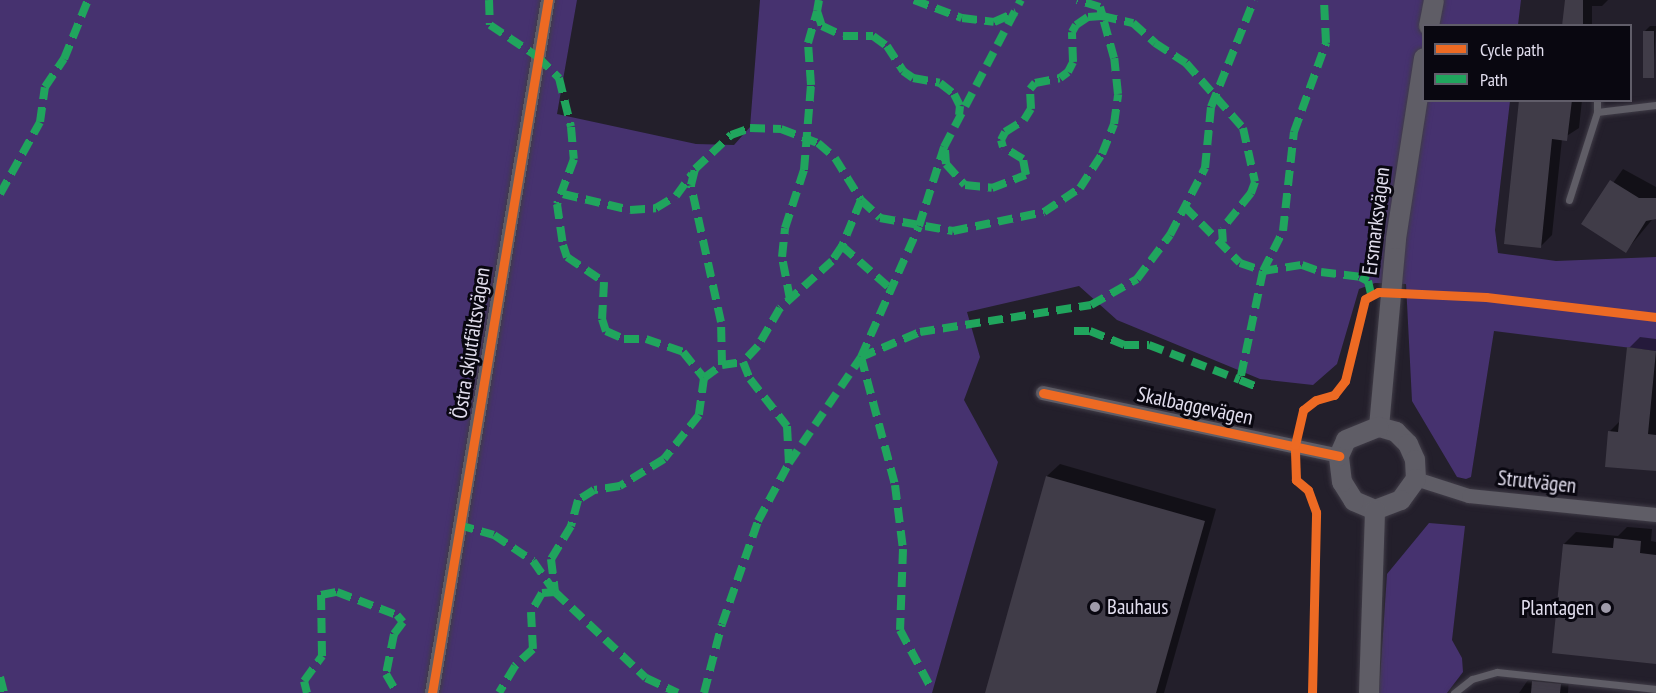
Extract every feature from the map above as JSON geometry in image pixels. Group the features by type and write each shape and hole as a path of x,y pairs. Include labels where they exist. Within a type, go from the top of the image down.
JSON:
{"main road":[{"path":"1429,24 1434,0"},
{"name":"Ersmarksvägen","path":"1379,427 1396,239 1422,71"},
{"path":"1379,427 1396,432 1408,444 1415,460 1416,480 1401,500 1375,510 1354,501 1342,482 1340,456 1346,440 1379,427"},
{"path":"1369,693 1375,510"}],"street":[{"name":"Östra skjutfältsvägen","path":"432,693 548,0"},
{"name":"Skalbaggevägen","path":"1043,393 1340,456"},
{"name":"Strutvägen","path":"1416,480 1469,496 1656,515"}],"lane":[{"path":"1569,200 1597,112 1597,102"},
{"path":"1597,112 1656,105"},
{"path":"1454,693 1460,685 1483,675 1511,672 1656,689"}],"shaded area":[{"path":"0,0 577,0 557,114 696,144 734,145 750,127 760,0 1521,0 1518,24 1422,24 1422,102 1510,102 1495,230 1498,253 1556,261 1656,257 1656,351 1494,331 1471,477 1466,479 1457,477 1412,401 1406,284 1375,283 1359,289 1337,364 1313,385 1260,379 1117,320 1079,286 967,312 980,357 964,400 998,462 932,693 0,693"},
{"path":"1429,523 1465,526 1452,640 1462,658 1463,672 1447,693 1379,693 1387,574"}],"building":[{"path":"1565,0 1583,0 1583,24 1562,24"},
{"path":"1643,31 1654,31 1654,78 1643,78"},
{"path":"1519,102 1572,102 1567,141 1552,139 1541,248 1504,244"},
{"path":"1610,180 1639,198 1656,198 1656,219 1646,221 1626,253 1581,224"},
{"path":"1627,347 1656,351 1648,434 1656,435 1656,471 1605,467 1608,431 1618,432"},
{"name":"Bauhaus","path":"1046,476 1205,521 1156,693 985,693"},
{"name":"Plantagen","path":"1614,538 1641,541 1640,553 1656,555 1656,664 1552,653 1563,544 1613,548"},
{"path":"1532,681 1561,684 1560,693 1531,693"}],"marked path":[{"path":"0,194 40,122 45,87 64,59 88,0"},
{"path":"489,0 490,25 538,57 559,78 571,127 574,159 557,204 563,245 567,257 604,282 602,319 606,331 624,339 646,339 683,352 704,378 699,415 664,459 620,486 594,490 578,500 571,526 551,559 555,592 542,593 531,612 533,649 515,666 499,693"},
{"path":"819,0 817,11 822,26 843,36 873,36 887,46 903,71 913,78 940,83 954,94 960,106 959,115"},
{"path":"914,0 962,18 994,22 1016,12"},
{"path":"704,693 722,624 758,521 789,463 861,357 919,226 944,147 1021,0"},
{"path":"861,200 880,218 953,231 1044,212 1080,188 1102,154 1114,124 1118,94 1114,58 1100,7 1077,0"},
{"path":"861,357 920,332 1091,305 1137,279 1170,235 1205,168 1211,107 1254,0"},
{"path":"1263,271 1283,231 1294,132 1326,43 1324,0"},
{"path":"790,299 782,257 785,228 804,170 811,85 808,43 817,11"},
{"path":"1101,11 1102,16 1133,23 1155,43 1186,63 1243,128 1255,182 1251,193 1222,229 1223,242"},
{"path":"945,150 946,164 965,185 992,188 1026,175 1023,159 1003,147 1001,140 1005,132 1024,120 1031,109 1030,89 1035,83 1060,78 1068,72 1073,62 1072,32 1076,25 1088,17 1102,16"},
{"path":"722,365 721,322 691,185 695,169 731,135 750,128 781,129 818,143 835,158 861,200 842,246 832,261 780,308 758,346 743,362 750,379 787,426 789,463"},
{"path":"563,194 630,210 656,208 676,196 692,174"},
{"path":"1185,207 1240,263 1263,271 1240,380 1257,387"},
{"path":"842,246 891,289"},
{"path":"1263,271 1302,265 1321,272 1360,277 1368,281 1371,294"},
{"path":"1074,331 1090,331 1124,345 1149,345 1240,380"},
{"path":"861,357 895,485 903,549 900,630 932,690"},
{"path":"704,378 722,365 743,362"},
{"path":"459,525 494,535 533,561 555,592 646,678 678,693"},
{"path":"307,693 304,681 322,656 321,595 337,592 397,615 403,622 394,634 386,674 397,693"},
{"path":"0,677 4,693"}],"cycle path":[{"path":"432,693 548,0"},
{"path":"1312,693 1316,512 1308,490 1296,480 1295,445 1303,410 1316,400 1334,395 1345,381 1365,299 1378,292 1486,297 1656,317"},
{"path":"1043,393 1339,456"}],"place":[{"name":"Bauhaus","path":"1095,607"},
{"name":"Plantagen","path":"1606,608"}]}
